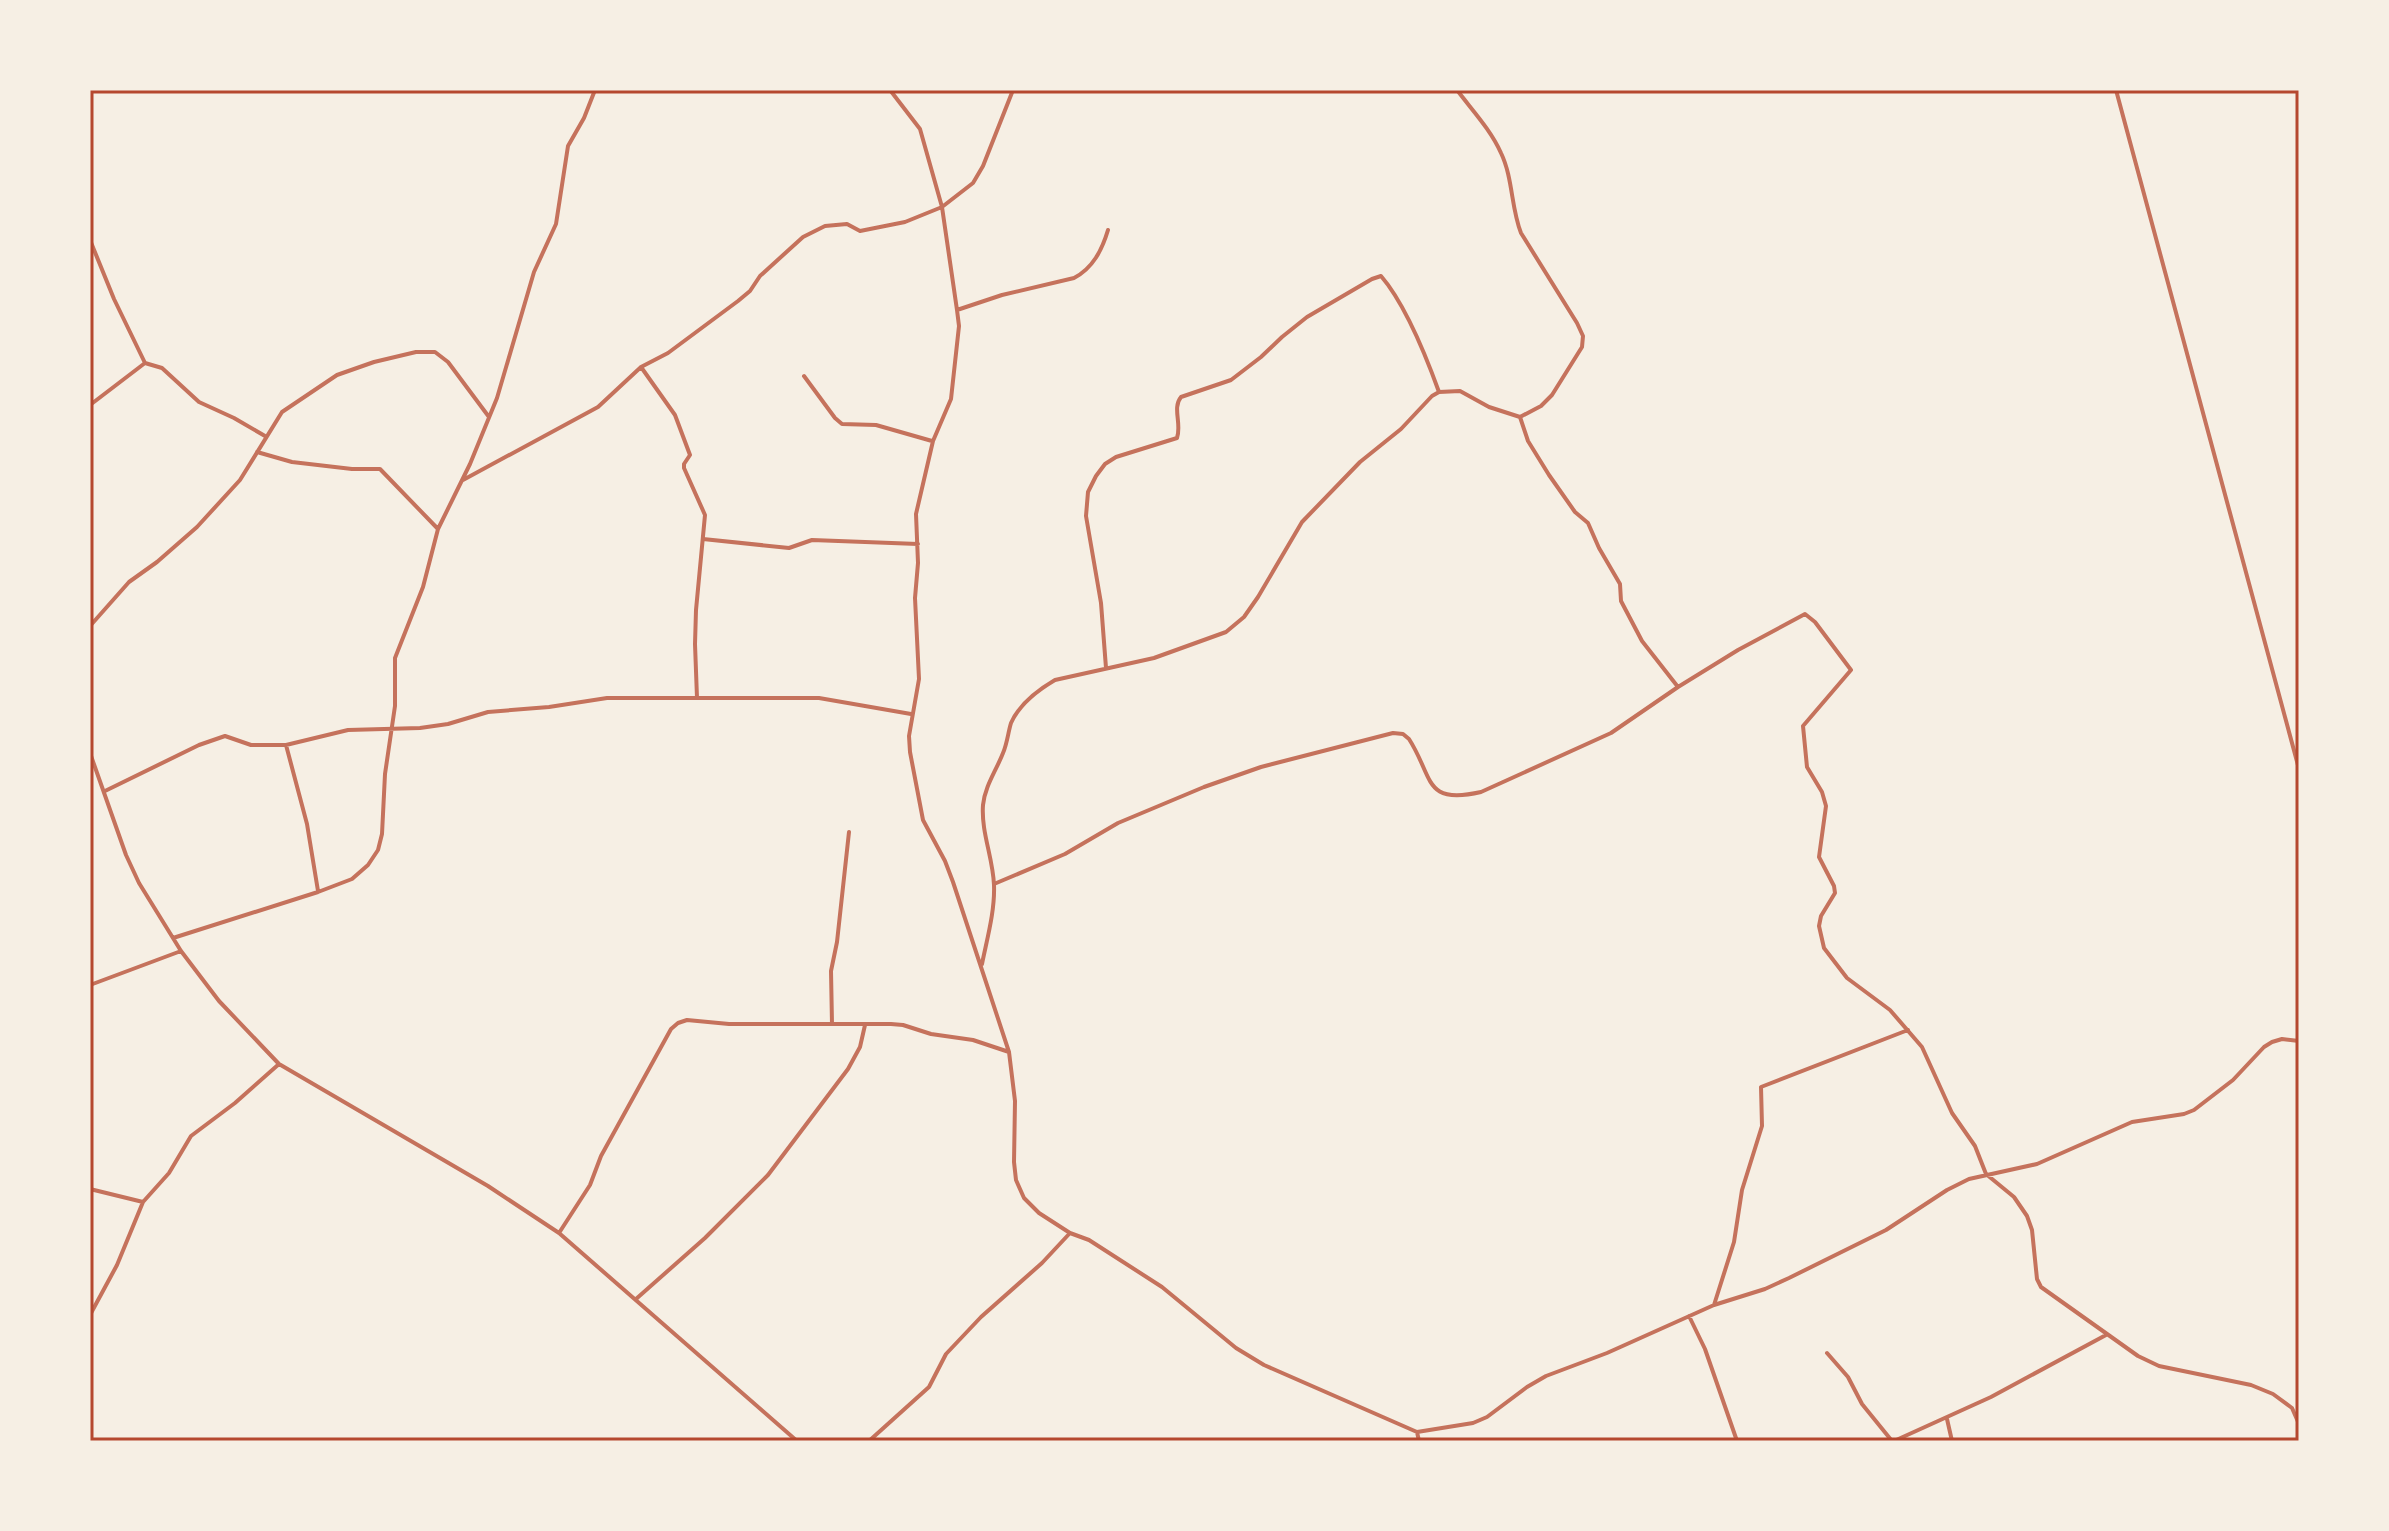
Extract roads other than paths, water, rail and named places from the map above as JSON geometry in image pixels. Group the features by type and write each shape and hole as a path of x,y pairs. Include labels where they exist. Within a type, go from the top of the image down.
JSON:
{"street":[{"path":"173,938 352,879 368,865 378,850 395,706 395,658 423,587 438,529 489,417 512,353 534,272 556,224 568,146 595,90"},
{"path":"890,90 920,129 942,207 959,326 951,399 933,441 916,514 915,598 919,679 911,714 910,752 923,820 945,861 1009,1052 1015,1101 1016,1180 1024,1198 1039,1213 1070,1233 1089,1240 1162,1287 1236,1348 1264,1365 1417,1432 1473,1423 1487,1417 1546,1376 1607,1353 1714,1305 1765,1289 1827,1260 1886,1230 1969,1179 2037,1164 2132,1122 2194,1110 2233,1080 2264,1047 2282,1039 2299,1041"},
{"path":"462,480 598,407 641,367 668,353 738,301 803,237 825,226 847,224 860,231 905,222 942,207 973,183 983,166 1013,90"},
{"path":"981,967 994,884 983,806 987,786 1019,710 1040,689 1055,680 1154,658 1226,632 1244,617 1302,522 1360,462 1401,429 1432,396 1439,392 1460,391 1489,407 1520,417 1541,406 1552,395 1582,347 1583,336 1577,323 1516,221 1502,155 1457,90"},
{"path":"2116,90 2299,769"},
{"path":"957,310 1084,273 1104,243 1108,230"},
{"path":"90,240 145,363 162,368 199,402 265,437"},
{"path":"1106,668 1101,603 1086,516 1088,492 1105,464 1116,457 1177,438 1177,405 1181,397 1231,380 1307,317 1381,276 1424,352 1439,392"},
{"path":"90,626 129,582 197,527 240,480 282,412 337,375 374,362 428,350 441,355 448,362 489,417"},
{"path":"90,405 145,363"},
{"path":"641,367 668,404 680,427 690,455 684,468 704,509 695,621 697,698"},
{"path":"804,376 842,424 876,425 933,441"},
{"path":"1520,417 1528,441 1542,465 1563,497 1588,523 1620,584 1621,601 1642,641 1678,687"},
{"path":"257,452 292,462 380,469 438,529"},
{"path":"703,539 789,548 812,540 918,544"},
{"path":"994,884 1065,854 1118,823 1204,787 1261,767 1393,733 1403,734 1409,739 1434,789 1445,796 1481,792 1611,733 1738,650 1805,614 1815,622 1849,666 1850,674 1803,726 1807,767 1822,792 1826,806 1819,857 1835,893 1821,916 1820,935 1824,948 1840,971 1890,1010 1930,1061 1952,1113 1975,1146 1986,1174 2014,1197 2027,1216 2041,1287 2138,1356 2159,1366 2251,1385 2273,1394 2292,1408 2299,1424"},
{"path":"105,791 225,736 251,745 286,745 348,730 390,730 448,724 488,712 607,698 819,698 911,714"},
{"path":"286,745 307,824 318,892"},
{"path":"90,753 139,883 181,951 219,1001 279,1064 488,1186 559,1233 797,1441"},
{"path":"832,1024 831,971 849,832"},
{"path":"90,985 181,951"},
{"path":"559,1233 583,1198 601,1156 671,1029 678,1023 687,1020 729,1024 903,1025 931,1034 973,1040 1009,1052"},
{"path":"636,1299 705,1238 768,1175 848,1069 860,1047 865,1025"},
{"path":"1714,1305 1734,1242 1742,1190 1762,1126 1761,1087 1908,1030"},
{"path":"90,1315 117,1265 143,1202 169,1173 191,1136 279,1064"},
{"path":"90,1189 143,1202"},
{"path":"869,1441 929,1387 946,1354 981,1317 1042,1263 1070,1233"},
{"path":"1689,1316 1705,1349 1737,1441"},
{"path":"1827,1353 1848,1377 1862,1404 1893,1441 1947,1419 2106,1335"},
{"path":"2292,1408 2299,1404"},
{"path":"1947,1419 1952,1441"},
{"path":"1417,1432 1419,1441"}]}
